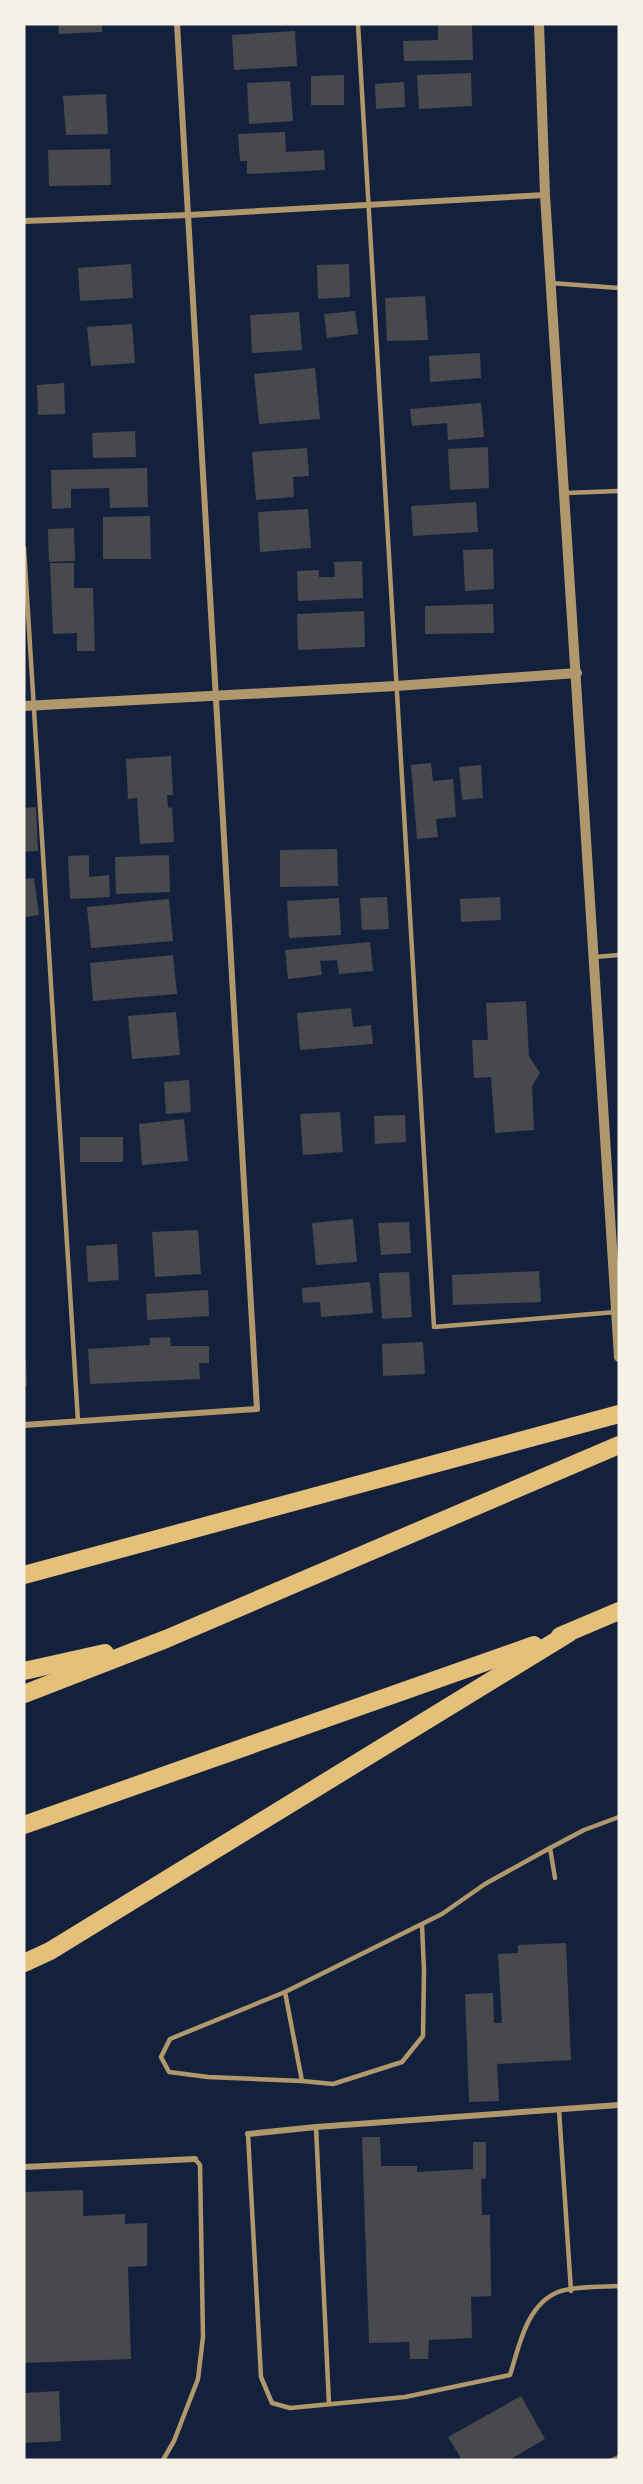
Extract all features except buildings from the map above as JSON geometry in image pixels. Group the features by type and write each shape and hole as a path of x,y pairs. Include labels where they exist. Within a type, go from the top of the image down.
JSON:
{"highway":[{"path":"24,1575 619,1414"},
{"path":"24,1694 166,1639 619,1445"},
{"path":"24,1825 569,1632 619,1611"},
{"path":"24,1963 50,1951 569,1632"},
{"path":"24,1671 166,1639"}],"street":[{"path":"24,1425 258,1409 177,24"},
{"path":"540,24 545,195 619,1357"},
{"path":"24,220 189,215 545,195"},
{"path":"29,706 396,686 577,673"},
{"path":"248,2134 619,2105"},
{"path":"24,2168 195,2159"}],"lane":[{"path":"358,24 434,1327 616,1312"},
{"path":"551,283 619,288"},
{"path":"565,493 619,491"},
{"path":"24,548 29,706 78,1421"},
{"path":"594,957 619,955"},
{"path":"422,1925 423,2036 402,2062 333,2084 208,2077 169,2072 161,2057 170,2039 285,1992 422,1925 485,1884 550,1848 584,1830 619,1817"},
{"path":"550,1848 555,1878"},
{"path":"285,1992 302,2082"},
{"path":"559,2110 571,2290"},
{"path":"316,2127 329,2404"},
{"path":"248,2134 261,2377 272,2403 290,2408 405,2397 510,2376 525,2325 546,2299 559,2292 619,2286"},
{"path":"163,2460 174,2441 198,2379 203,2337 200,2165 195,2159"}],"railway":[{"path":"612,2460 619,2457"}]}
